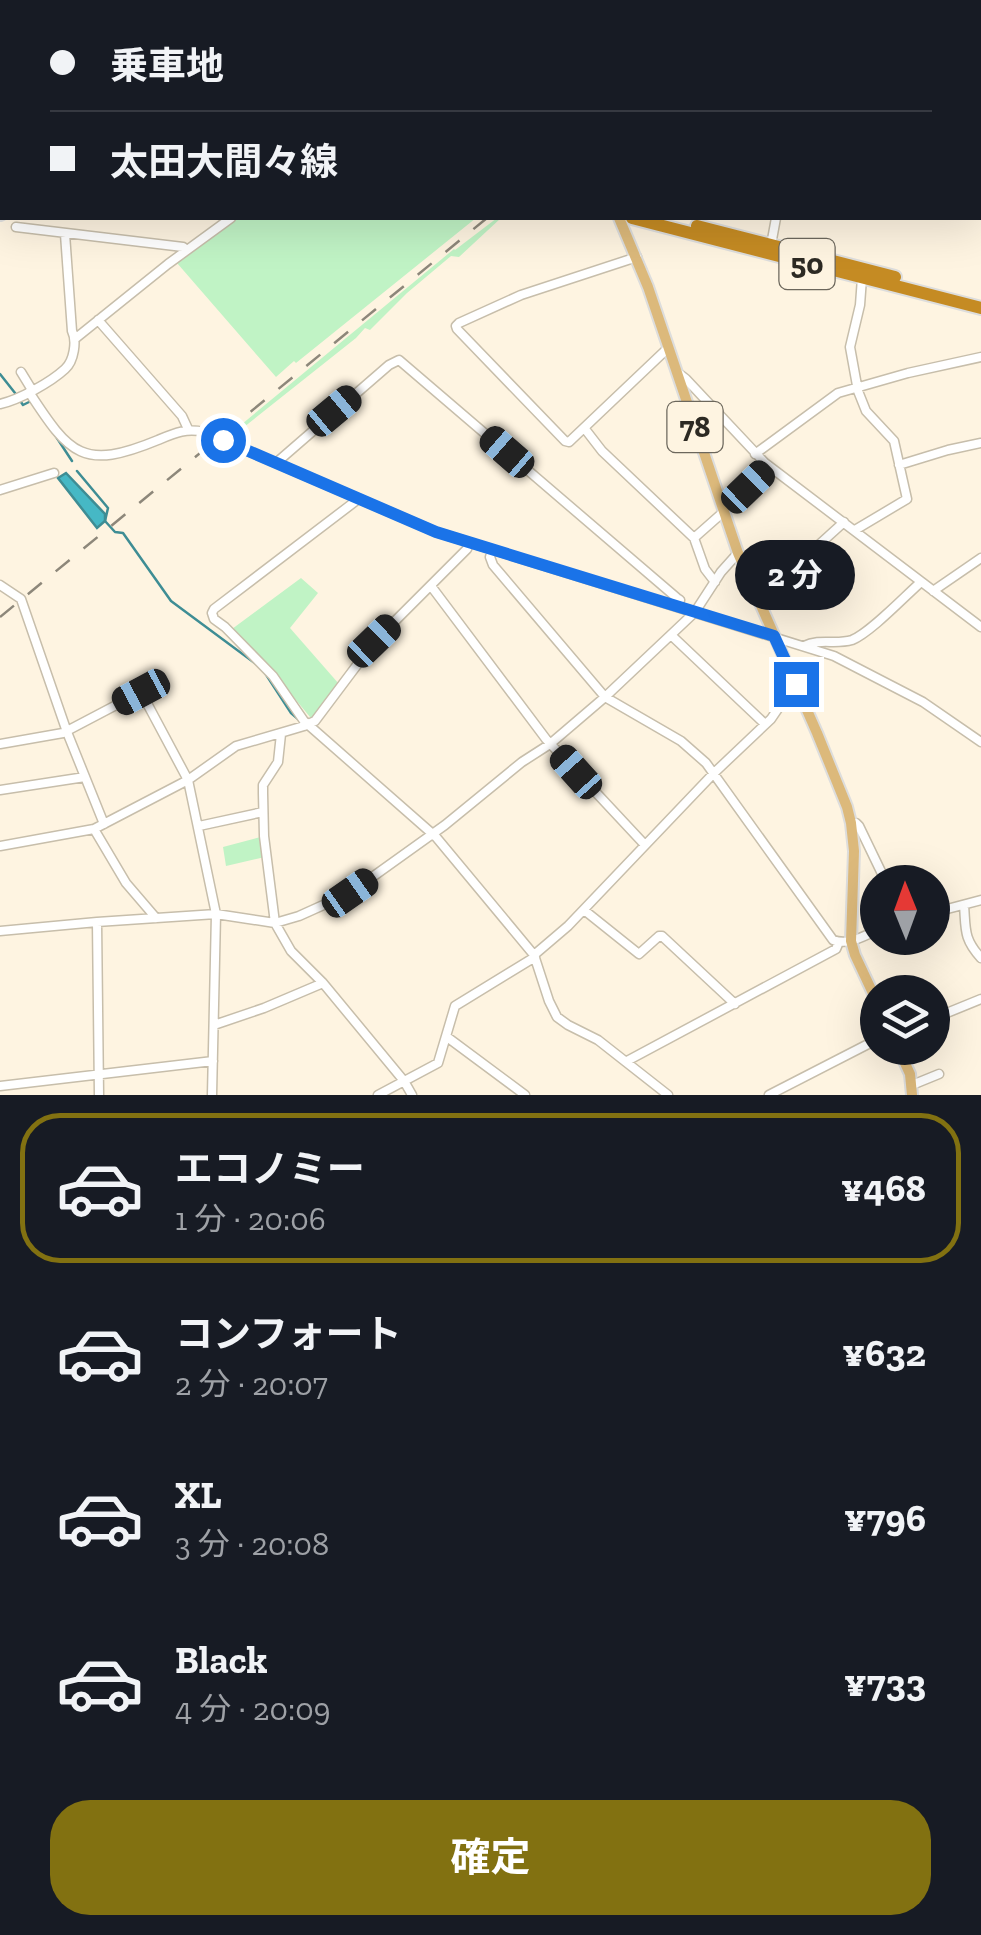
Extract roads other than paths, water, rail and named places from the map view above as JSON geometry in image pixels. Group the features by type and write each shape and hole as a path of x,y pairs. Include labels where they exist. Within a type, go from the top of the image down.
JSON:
{"highway":[{"name":"50","path":"641,220 981,300"},
{"name":"50","path":"672,220 862,278 981,308"}],"main road":[{"name":"78","path":"620,220 637,257 738,554 852,823 854,851 846,942 864,975"},
{"path":"906,1065 912,1090"}],"street":[{"path":"0,404 16,400 66,368 76,338 228,220"},
{"path":"770,250 776,220"},
{"path":"16,227 186,250"},
{"path":"65,234 72,331 76,338"},
{"path":"637,257 521,296 456,326 564,441 571,441 585,429 668,348"},
{"path":"854,530 907,499 894,442 866,411 850,348 861,302 862,278"},
{"path":"98,320 182,416 188,429"},
{"path":"756,454 836,394 981,358"},
{"path":"276,463 375,376 399,360 677,598 678,607"},
{"path":"21,372 63,440 84,454 130,450 188,429 204,432 357,500 469,544 848,662 918,698 981,742"},
{"path":"677,372 769,467 981,628"},
{"path":"585,429 602,451 694,538 715,582"},
{"path":"900,465 981,443"},
{"path":"694,538 769,467"},
{"path":"0,490 54,473"},
{"path":"357,500 212,613 214,620 272,676 304,721 432,833 534,956 549,1002 558,1016 627,1060 668,1095"},
{"path":"758,600 844,522"},
{"path":"0,846 94,829 188,780 236,746 309,725 374,641 469,544"},
{"path":"492,550 493,565 605,696 688,746 714,773 833,940 846,942"},
{"path":"0,931 216,914 275,923 350,893 550,744 605,696 694,612 738,554"},
{"path":"932,591 981,558"},
{"path":"804,646 860,636 921,582"},
{"path":"0,586 22,599 67,732 104,824"},
{"path":"431,586 550,744 646,845"},
{"path":"671,635 765,724"},
{"path":"378,1095 438,1064 455,1006 534,956 584,910 797,688"},
{"path":"0,744 67,732 141,692 188,780 216,914 212,1095"},
{"path":"281,734 278,762 264,784 263,812 275,923 292,951 323,983 412,1095"},
{"path":"0,790 86,777"},
{"path":"199,826 263,812"},
{"path":"852,823 859,826 878,865"},
{"path":"94,829 126,883 156,918"},
{"path":"950,908 981,900"},
{"path":"964,905 966,936 981,958"},
{"path":"584,910 639,954 662,936 735,1004"},
{"path":"97,922 99,1095"},
{"path":"627,1060 860,937"},
{"path":"214,1025 323,983"},
{"path":"950,1012 981,999"},
{"path":"447,1037 525,1095"},
{"path":"768,1095 860,1048"},
{"path":"0,1086 213,1061"},
{"path":"912,1090 940,1074"}],"water":[{"path":"66,473 105,514 105,521 97,528 58,478"}],"waterway":[{"path":"0,374 15,393"},
{"path":"21,402 23,405 31,401"},
{"path":"53,432 72,461"},
{"path":"77,471 108,508 105,521 115,532 123,533 171,601 260,667"},
{"path":"265,673 298,719"}],"railway":[{"path":"0,617 485,220"}]}
